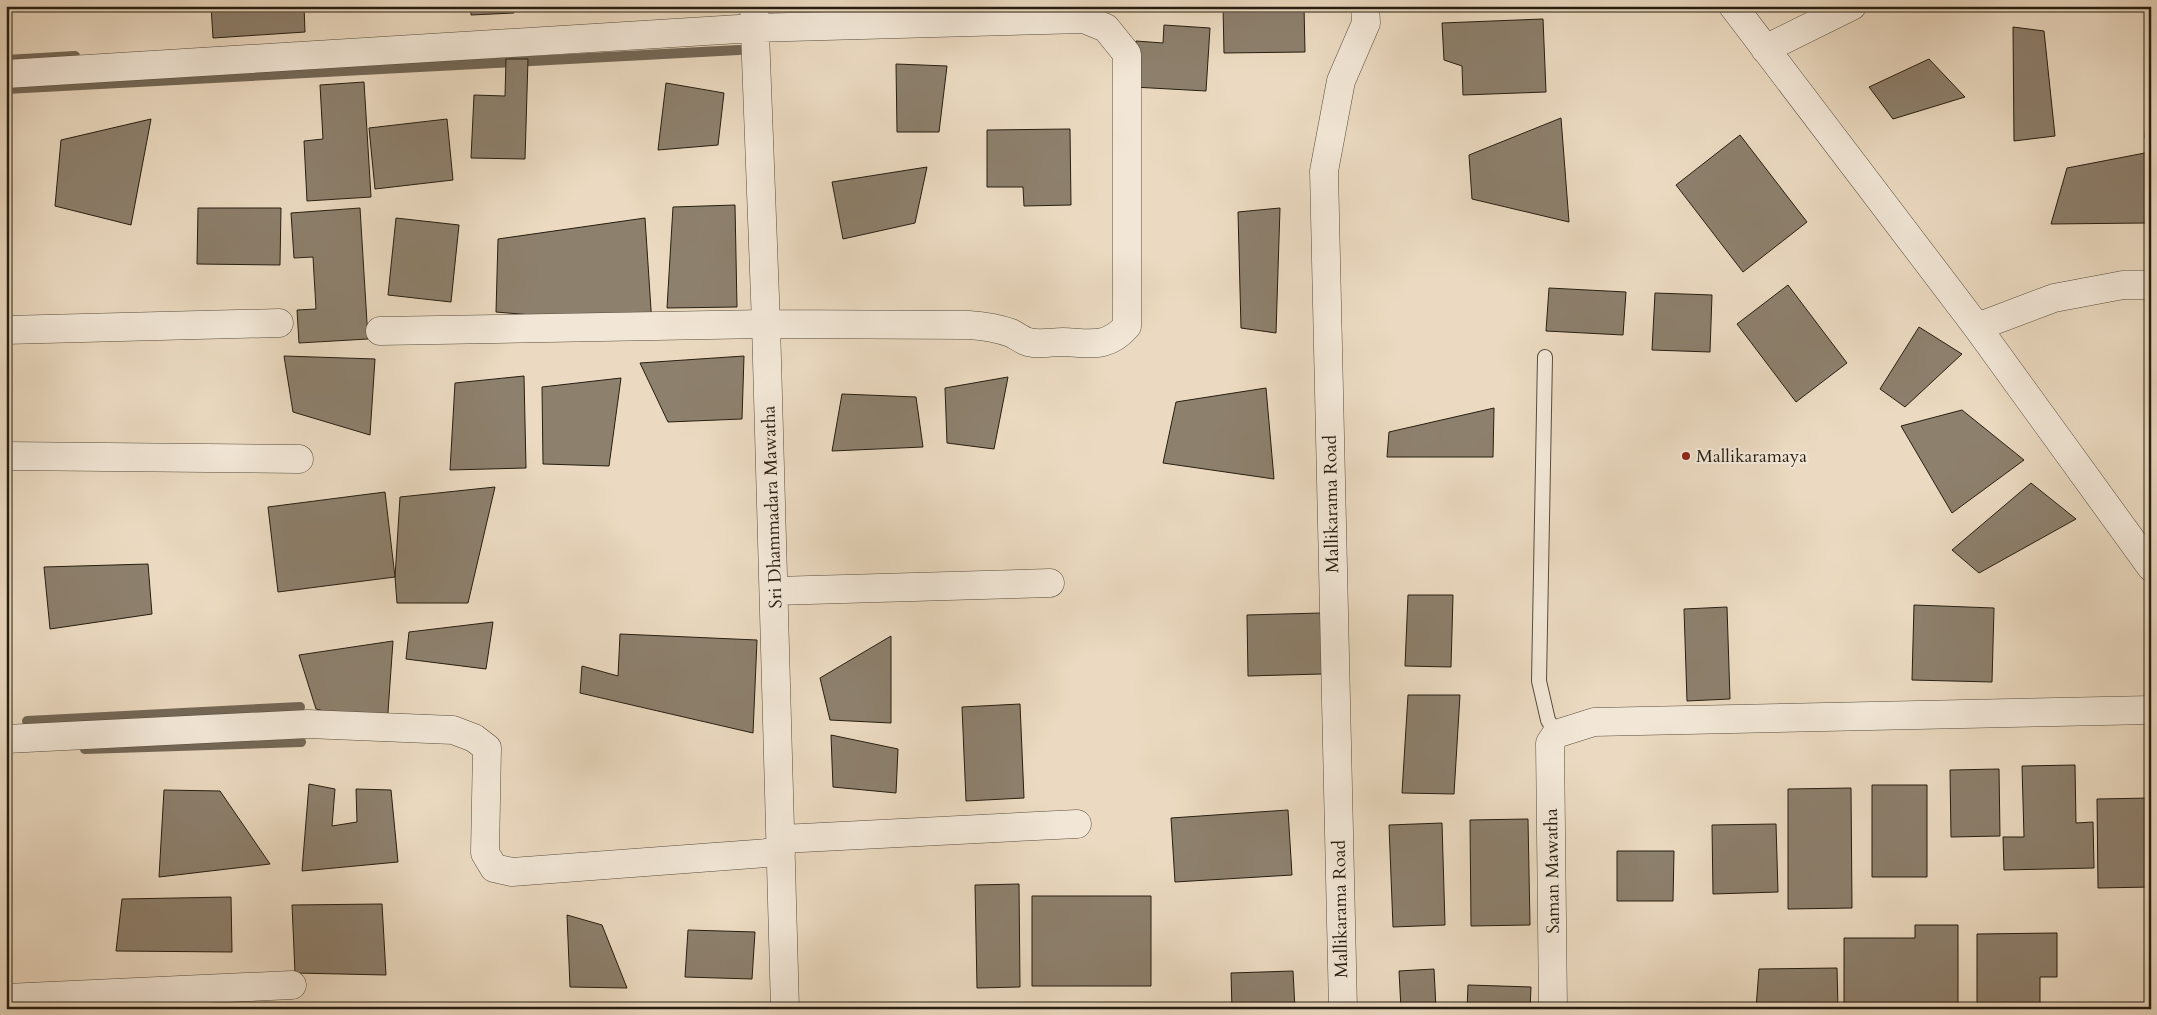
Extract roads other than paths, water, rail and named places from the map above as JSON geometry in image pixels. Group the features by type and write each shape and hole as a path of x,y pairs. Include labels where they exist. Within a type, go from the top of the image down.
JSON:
{"street":[{"name":"Mallikarama Road","path":"1343,1009 1324,171 1341,81 1366,23 1365,6"},
{"path":"1733,6 1977,327 2151,567"},
{"path":"1766,49 1852,6"},
{"path":"6,74 754,17 1084,19 1106,28 1127,54 1127,326 1121,333 1110,340 1089,345 1062,342 1041,344 1026,341 990,326 969,324 766,324 380,331"},
{"name":"Sri Dhammadara Mawatha","path":"754,17 775,591 777,743 786,1009"},
{"path":"1977,327 2054,298 2123,285 2151,285"},
{"path":"6,330 280,323"},
{"path":"6,456 300,459"},
{"path":"775,591 1050,583"},
{"path":"1556,734 1594,722 2151,710"},
{"path":"6,739 308,724 453,730 474,738 487,748 484,853 494,868 512,872 781,846 1077,824"},
{"name":"Saman Mawatha","path":"1553,1009 1550,743 1556,734"},
{"path":"6,998 292,985"}],"lane":[{"path":"1545,357 1539,681 1548,720 1556,734"}],"waterway":[{"path":"6,89 739,50"},
{"path":"6,60 75,56"},
{"path":"27,721 300,707"},
{"path":"85,749 301,742"}],"place":[{"name":"Mallikaramaya","path":"1686,456"}]}
